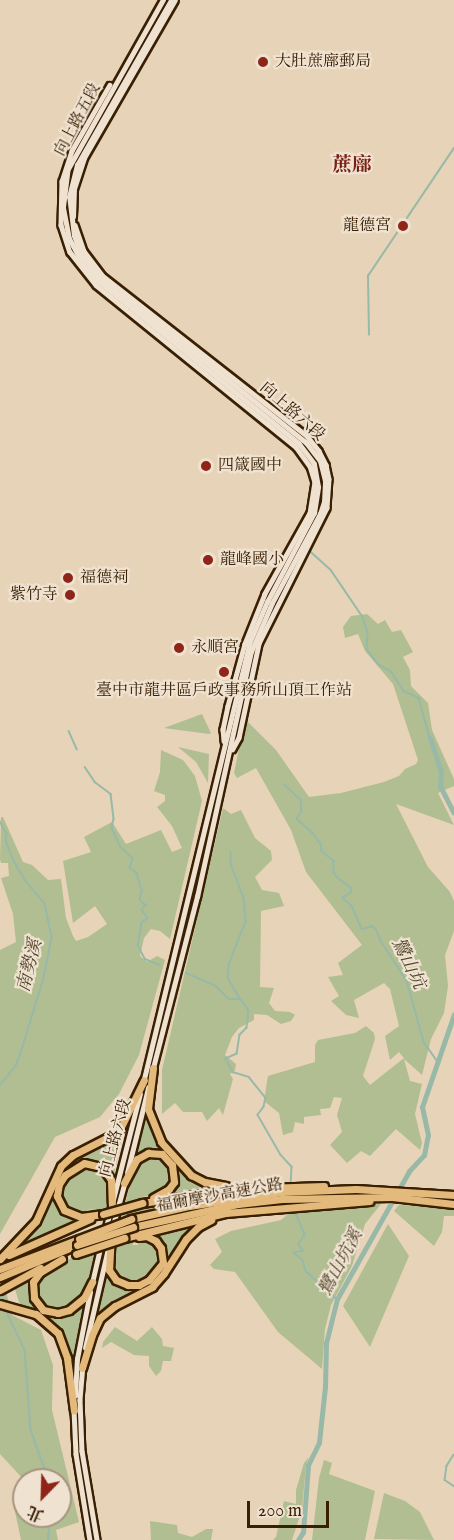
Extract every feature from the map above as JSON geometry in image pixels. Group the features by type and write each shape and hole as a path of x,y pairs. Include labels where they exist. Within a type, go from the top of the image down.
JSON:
{"highway":[{"path":"153,1068 148,1109 156,1132 172,1156 191,1175 205,1182 282,1192 296,1186 335,1185 356,1189"},
{"path":"15,1249 36,1221 61,1166 73,1155 110,1136 121,1127 144,1080"},
{"path":"124,1183 133,1164 142,1155 158,1154 169,1161 174,1170 172,1186 159,1196 142,1203"},
{"path":"103,1214 81,1217 64,1210 57,1196 59,1184 65,1175 84,1163 102,1167 111,1180 112,1204"},
{"path":"0,1259 15,1249 103,1214 142,1203 212,1191 256,1187"},
{"name":"福爾摩沙高速公路","path":"0,1277 12,1268 132,1223 238,1204 282,1192 356,1189 454,1195"},
{"name":"福爾摩沙高速公路","path":"282,1192 298,1197 392,1197 454,1204"},
{"path":"0,1290 62,1259 124,1238 240,1211 362,1198"},
{"path":"82,1368 96,1323 106,1312 146,1292 158,1282 179,1248 198,1227 240,1211"},
{"path":"111,1233 109,1270 122,1283 139,1285 149,1280 161,1268 163,1258 161,1248 153,1238 146,1236 124,1238"},
{"path":"62,1259 40,1272 33,1282 34,1298 43,1310 58,1313 69,1310 84,1298 92,1281"},
{"name":"福爾摩沙高速公路","path":"0,1269 12,1268"},
{"path":"0,1304 20,1307 39,1316 54,1328 63,1345 74,1411"}],"main road":[{"name":"向上路五段","path":"80,256 69,239 64,213 64,187 68,169 161,0"},
{"name":"向上路五段","path":"80,256 71,223 69,205 72,179 93,134 173,0"},
{"name":"向上路六段","path":"80,256 98,281 300,444 316,469 318,487 316,507 267,602 249,644 144,1080 92,1281 77,1359 74,1411 75,1454 90,1540"},
{"name":"向上路六段","path":"80,256 100,279 311,447 322,467 324,502 272,603 251,652 231,753 182,957 96,1292 82,1368 82,1451 97,1540"}],"green space":[{"path":"367,614 378,624 385,620 392,632 401,630 413,652 403,657 410,670 411,686 428,703 432,730 454,779 454,786 438,793 454,825 396,804 428,867 450,892 454,901 454,931 445,955 448,986 444,1013 431,1039 422,1075 404,1059 410,1081 422,1084 415,1114 422,1143 420,1150 396,1129 370,1156 361,1151 347,1163 330,1145 342,1132 337,1115 342,1098 334,1097 330,1108 320,1109 321,1115 304,1117 304,1124 295,1122 293,1132 283,1135 279,1113 264,1101 268,1076 315,1062 315,1045 318,1040 355,1033 366,1026 374,1033 375,1039 363,1076 370,1085 404,1058 399,1052 390,1060 385,1036 399,1026 390,989 384,983 354,1000 359,1018 346,1015 331,1001 339,996 328,977 343,975 338,963 362,945 306,872 291,830 256,768 237,778 234,773 245,719 276,750 309,797 341,793 384,782 399,776 405,769 416,764 418,760 393,684 365,651 358,634 345,638 343,627 351,616"},
{"path":"202,714 211,733 209,734 164,728"},
{"path":"178,747 209,754 208,783 196,762"},
{"path":"161,750 183,760 195,776 202,801 170,939 160,931 151,929 144,938 140,956 147,962 157,956 165,960 139,1055 119,1094 100,1117 55,1137 0,1234 0,950 16,942 13,914 1,878 9,876 8,863 1,863 0,859 1,817 23,862 32,865 48,880 61,879 66,918 73,936 76,941 88,937 107,924 95,906 73,923 63,861 91,852 84,837 112,822 126,844 161,830 172,852 182,848 172,826 157,807 165,801 165,795 154,791 160,772"},
{"path":"223,808 231,814 241,810 255,838 271,851 272,860 255,877 262,890 279,893 284,906 261,911 260,987 274,988 269,1003 275,1011 290,1012 295,1015 291,1021 281,1024 267,1015 254,1014 254,1020 239,1028 232,1037 225,1055 236,1064 235,1070 230,1074 233,1079 223,1115 219,1108 207,1121 202,1112 183,1112 175,1103 162,1114 162,1070"},
{"path":"146,1108 158,1141 174,1161 218,1188 166,1197 178,1179 173,1160 156,1150 146,1150 134,1160"},
{"path":"124,1127 113,1180 101,1163 92,1160 77,1162 62,1174 55,1195 56,1204 67,1217 78,1219 19,1246 44,1216 56,1177 69,1161"},
{"path":"148,1155 163,1157 172,1170 170,1185 155,1195 141,1197 142,1209 167,1201 251,1189 122,1216 134,1169"},
{"path":"80,1166 98,1167 110,1180 108,1210 94,1214 92,1209 87,1210 87,1215 69,1211 61,1200 64,1180"},
{"path":"381,1204 365,1224 352,1266 331,1305 325,1329 322,1369 278,1332 235,1272 214,1269 210,1265 222,1252 215,1239 231,1231 281,1220 288,1214 289,1209"},
{"path":"399,1205 454,1207 454,1216 444,1216 442,1232 434,1246 394,1211"},
{"path":"203,1222 153,1284 93,1325 106,1272 114,1280 140,1287 150,1283 162,1272 166,1260 159,1239 149,1233"},
{"path":"388,1224 409,1256 370,1347 343,1306"},
{"path":"137,1239 152,1241 158,1248 161,1261 145,1281 128,1282 118,1277 112,1269 114,1245 132,1240 133,1245 138,1245"},
{"path":"95,1251 85,1293 70,1306 52,1308 44,1303 37,1289 45,1273 63,1262"},
{"path":"37,1273 36,1304 63,1315 75,1311 85,1302 74,1367 56,1323 42,1312 36,1320 29,1316 19,1302 14,1286"},
{"path":"6,1291 12,1315 41,1330 53,1365 52,1410 66,1468 13,1468 0,1454 0,1298"},
{"path":"115,1327 137,1341 152,1327 162,1339 163,1346 174,1348 171,1361 163,1361 161,1371 156,1376 149,1366 149,1356 134,1355 111,1342 102,1348 103,1342"},
{"path":"309,1457 306,1465 302,1510 292,1540 273,1540 276,1537 284,1501 296,1504 296,1490 304,1463"},
{"path":"324,1460 332,1463 329,1474 375,1491 365,1540 312,1540 319,1478"},
{"path":"72,1493 79,1522 72,1524"},
{"path":"384,1493 405,1501 420,1512 434,1540 374,1539"},
{"path":"150,1521 177,1525 178,1533 192,1537 206,1529 213,1529 211,1540 151,1540"},
{"path":"18,1528 62,1528 56,1530 58,1540 21,1540"}],"waterway":[{"path":"369,335 368,276 454,148"},
{"path":"310,551 331,570 363,617 368,633 367,649 372,656 379,665 391,671 404,691 419,698 430,738"},
{"name":"鷺山坑","path":"69,731 77,749"},
{"name":"鷺山坑溪","path":"430,738 441,771 440,786 454,813"},
{"name":"鷺山坑","path":"85,767 95,782 111,794 114,819 112,828 121,847 133,858 130,868 137,873 142,891 140,900 146,905 142,910 148,918 142,923 138,945 145,959 160,965"},
{"name":"鷺山坑","path":"284,784 301,800 302,811 297,819 312,832 321,844 322,851 334,861 334,872 338,878 352,888 351,893 343,898 352,906 362,929 373,926 407,981 424,1042 438,1062"},
{"name":"南勢溪","path":"0,821 7,834 6,841 14,861 26,881 45,904 52,938 44,978 23,1047 16,1066 0,1086"},
{"name":"鷺山坑","path":"231,852 231,864 244,898 246,922 229,965 228,978 240,999"},
{"name":"鷺山坑","path":"186,973 216,986 229,999 241,999 249,1011 247,1028 240,1035 237,1054 226,1059 233,1072 249,1077 266,1098 264,1107 258,1115 281,1155 292,1167 291,1185"},
{"name":"鷺山坑溪","path":"298,1540 303,1532 308,1465 319,1442 325,1387 326,1343 337,1299 409,1171 424,1155 428,1135 422,1107 454,1014"},
{"name":"鷺山坑","path":"295,1211 305,1235 299,1244 303,1251 294,1253 303,1260 306,1271 337,1299"},
{"name":"南勢溪","path":"0,1293 3,1303"},
{"name":"南勢溪","path":"5,1308 25,1350 31,1430 45,1468"},
{"path":"454,1455 447,1466 445,1480 454,1486"},
{"name":"南勢溪","path":"48,1540 49,1528"}],"place":[{"name":"大肚蔗廍郵局","path":"263,62"},
{"name":"龍德宮","path":"403,226"},
{"name":"四箴國中","path":"206,466"},
{"name":"龍峰國小","path":"208,560"},
{"name":"福德祠","path":"68,578"},
{"name":"紫竹寺","path":"70,595"},
{"name":"永順宮","path":"179,648"},
{"name":"臺中市龍井區戶政事務所山頂工作站","path":"224,672"}],"district":[{"name":"蔗廍","path":"352,165"}]}
